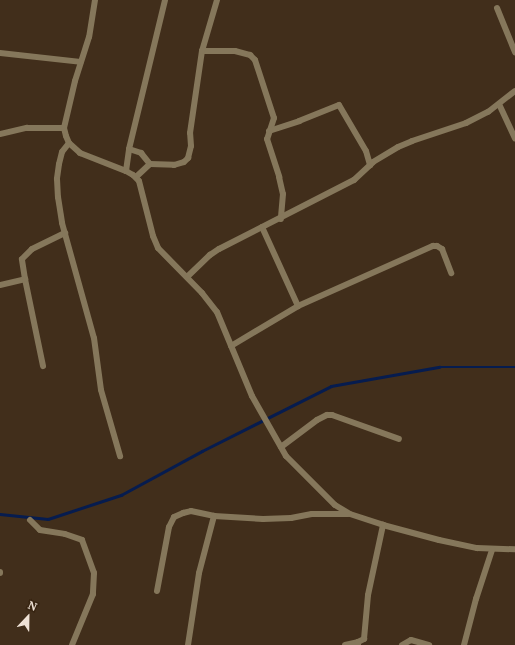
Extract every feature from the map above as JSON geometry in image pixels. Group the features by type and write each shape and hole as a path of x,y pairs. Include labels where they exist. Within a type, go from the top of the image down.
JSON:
{"street":[{"path":"96,0 89,36 64,128 69,143 80,153 126,171 136,176 139,180 153,236 158,248 202,293 217,312 252,396 286,456 336,505 350,514 383,525 439,540 492,550 515,549"},
{"path":"126,171 129,149 165,0"},
{"path":"136,176 150,164 174,165 184,162 188,158 192,146 190,133 202,51 217,0"},
{"path":"497,8 515,52"},
{"path":"202,51 235,51 252,57 260,72 274,118 267,139 279,177 282,194 281,219"},
{"path":"0,53 81,62"},
{"path":"187,277 210,255 354,180 370,165 412,141 466,123 488,112 515,91"},
{"path":"499,104 515,138"},
{"path":"269,131 340,105 366,151 370,165"},
{"path":"0,134 27,128 64,128"},
{"path":"69,143 62,152 57,179 58,197 65,233 94,338 101,390 120,456"},
{"path":"129,149 141,153 150,164"},
{"path":"262,227 298,306"},
{"path":"43,366 22,259 32,249 65,233"},
{"path":"231,346 298,306 433,246 438,246 442,249 451,273"},
{"path":"0,285 25,279"},
{"path":"281,447 327,415 332,415 399,439"},
{"path":"157,592 169,527 174,517 191,510 214,516 263,519 291,518 312,514 350,514"},
{"path":"188,645 199,573 214,516"},
{"path":"30,520 40,530 65,534 82,540 94,573 93,594 72,645"},
{"path":"345,645 358,644 364,639 368,595 383,525"},
{"path":"464,645 476,599 492,550"},
{"path":"402,645 406,641 412,640 429,645"}],"waterway":[{"path":"0,514 48,519 121,495 202,451 331,386 439,367 515,367"}]}
